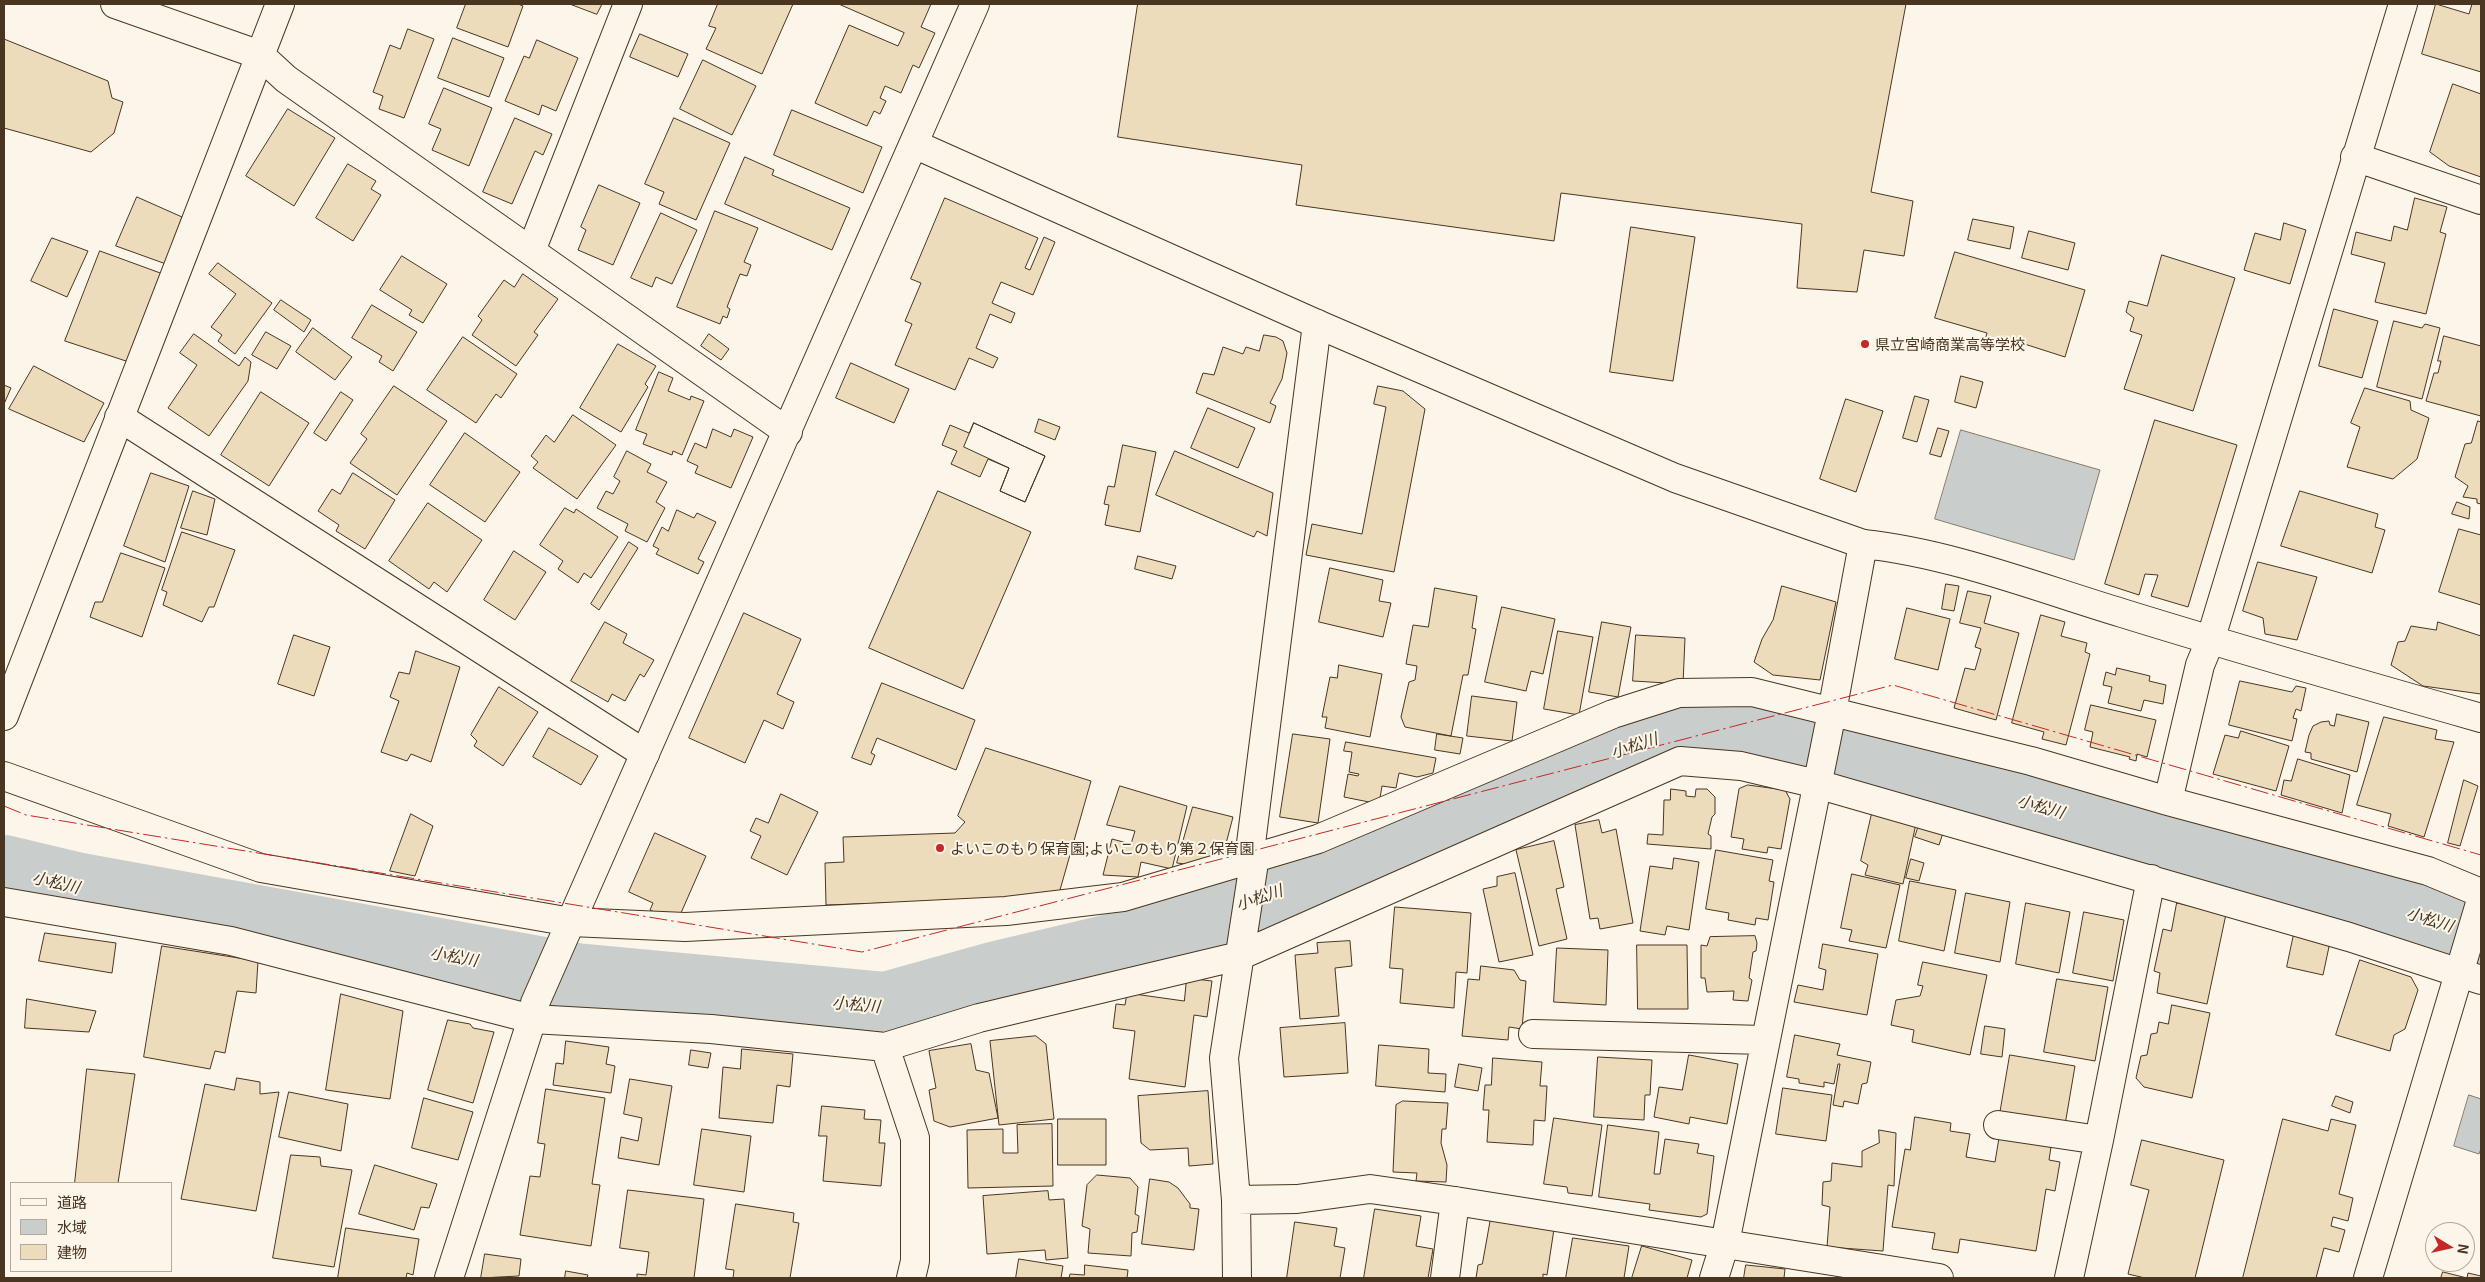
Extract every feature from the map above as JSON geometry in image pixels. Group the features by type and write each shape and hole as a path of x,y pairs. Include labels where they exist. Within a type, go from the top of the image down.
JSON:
{"street":[{"path":"115,4 260,55 286,79 788,432"},
{"path":"4,716 280,4"},
{"path":"531,251 628,4"},
{"path":"449,1278 533,1011 975,4"},
{"path":"2168,801 2200,665 2210,641 2355,157 2403,4"},
{"path":"914,144 1317,324 1675,478 1863,544 1894,547 1979,569 2210,641 2481,718"},
{"path":"2355,157 2481,200"},
{"path":"1237,1278 1236,1200 1224,1058 1251,864 1317,324"},
{"path":"119,417 645,754"},
{"path":"1714,1278 1724,1243 1832,712 1863,544"},
{"path":"4,776 261,868 567,932 685,928 1006,911 1123,897 1251,864 1318,839 1613,714 1679,693 1752,692 1898,729 1984,748 2168,801 2428,871 2481,893"},
{"path":"4,902 231,942 533,1011 885,1047 979,1018 1239,956 1680,761 1742,766 1817,784 2468,970"},
{"path":"2068,1278 2099,1140 2151,880"},
{"path":"2368,1278 2468,970 2481,900"},
{"path":"1533,1034 1764,1040"},
{"path":"885,1047 915,1138 915,1262 911,1278"},
{"path":"1998,1125 2099,1140"},
{"path":"1236,1200 1297,1199 1370,1189 1456,1200 1940,1278"},
{"path":"1445,1278 1456,1200"}],"water":[{"path":"1961,430 2100,470 2074,560 1935,519"},
{"path":"2469,1095 2481,1099 2481,1148 2479,1154 2454,1146"}],"building":[{"path":"466,4 518,4 523,6 508,47 457,28"},
{"path":"570,4 602,4 597,14"},
{"path":"718,4 793,4 762,74 706,49 716,28 709,26"},
{"path":"839,4 931,4 921,27 935,33 919,68 913,65 901,93 885,86 880,98 886,101 880,114 874,111 867,126 815,103 849,25 898,46 904,33"},
{"path":"1138,4 1906,4 1871,192 1913,201 1904,256 1864,250 1857,292 1797,288 1802,224 1561,193 1554,241 1296,205 1302,165 1118,137"},
{"path":"2436,4 2469,14 2472,4 2481,4 2481,72 2422,54"},
{"path":"408,29 434,39 404,118 379,109 383,96 373,92 390,45 400,49"},
{"path":"640,34 688,54 678,77 630,57"},
{"path":"453,38 504,58 489,97 438,78"},
{"path":"4,39 108,81 112,98 123,102 114,133 91,152 4,128"},
{"path":"537,40 578,58 556,111 542,105 539,115 505,101 524,56 529,58"},
{"path":"703,60 756,86 732,135 680,109"},
{"path":"2453,84 2481,94 2481,177 2449,166 2430,152"},
{"path":"444,88 492,108 469,166 432,150 441,129 429,124"},
{"path":"288,109 335,138 294,206 246,176"},
{"path":"792,110 882,147 863,193 774,155"},
{"path":"515,118 552,134 543,155 535,151 512,204 483,192"},
{"path":"674,118 730,143 696,220 659,204 664,192 645,184"},
{"path":"745,157 774,170 772,175 850,208 832,250 725,204"},
{"path":"348,164 376,181 371,189 381,195 353,241 316,218"},
{"path":"599,185 640,203 613,265 578,250 586,230 581,227"},
{"path":"137,197 182,217 166,264 116,246"},
{"path":"945,198 1038,238 1025,268 1030,270 1044,237 1055,242 1033,295 1001,282 992,303 1015,313 1011,323 990,314 976,348 998,358 993,368 969,358 955,390 895,365 912,324 905,321 921,283 911,279"},
{"path":"2415,198 2447,207 2440,232 2446,234 2426,314 2375,302 2385,263 2351,254 2356,232 2391,241 2394,226 2407,230"},
{"path":"715,211 758,228 744,262 751,265 747,276 740,274 727,307 730,309 727,318 723,316 720,324 677,307"},
{"path":"661,213 697,230 672,284 656,277 652,287 631,278"},
{"path":"1973,219 2014,227 2010,249 1968,240"},
{"path":"2284,223 2306,230 2290,284 2244,270 2255,233 2280,240"},
{"path":"1631,227 1695,237 1673,381 1610,372"},
{"path":"2029,231 2075,243 2068,270 2022,258"},
{"path":"52,238 88,251 67,297 31,281"},
{"path":"100,251 163,274 129,362 65,341"},
{"path":"1955,252 2085,290 2065,357 2012,340 2009,350 1984,343 1987,333 1935,318"},
{"path":"2162,255 2235,278 2193,411 2124,389 2142,335 2130,331 2134,318 2126,312 2129,301 2147,306"},
{"path":"402,256 447,284 423,323 409,315 412,310 380,290"},
{"path":"218,263 272,303 235,354 218,341 222,335 211,327 236,294 209,274"},
{"path":"523,274 558,299 534,332 538,335 516,366 472,335 482,320 478,316 504,280 514,287"},
{"path":"281,300 311,320 304,332 274,310"},
{"path":"372,305 417,332 393,371 379,362 382,356 352,338"},
{"path":"2334,309 2378,321 2362,378 2319,366"},
{"path":"2394,321 2422,328 2425,324 2440,328 2422,399 2377,387"},
{"path":"313,328 352,357 335,380 296,352"},
{"path":"266,332 291,346 277,369 252,355"},
{"path":"194,334 239,366 245,357 251,362 248,381 209,436 168,408 197,365 180,353"},
{"path":"709,334 729,349 721,360 701,346"},
{"path":"1264,335 1276,337 1283,341 1287,353 1282,379 1270,403 1276,406 1270,423 1196,393 1203,373 1214,375 1223,347 1243,354 1246,347 1259,351"},
{"path":"2444,336 2481,346 2481,416 2426,401 2434,373 2438,373 2441,361 2438,361"},
{"path":"463,337 517,374 501,398 496,394 476,423 427,390"},
{"path":"618,344 656,366 645,384 648,387 621,432 580,408"},
{"path":"851,363 909,389 894,423 836,398"},
{"path":"34,366 104,403 84,442 9,409"},
{"path":"659,372 673,378 668,391 690,400 691,396 704,401 682,455 673,451 672,455 643,444 647,434 636,430"},
{"path":"1961,376 1983,382 1976,408 1955,402"},
{"path":"4,385 11,388 4,404"},
{"path":"394,386 447,421 397,495 350,463 367,439 361,434"},
{"path":"1378,386 1403,391 1425,409 1394,572 1306,555 1312,524 1362,534 1386,407 1374,404"},
{"path":"2365,388 2410,401 2411,410 2429,418 2417,459 2393,479 2347,467 2360,427 2351,423"},
{"path":"261,392 309,423 269,486 221,455"},
{"path":"341,392 353,400 326,441 314,433"},
{"path":"1915,396 1929,400 1917,442 1903,438"},
{"path":"1846,399 1883,411 1856,492 1820,479"},
{"path":"1208,408 1255,428 1238,468 1191,448"},
{"path":"573,415 616,445 577,499 533,468 538,462 531,456 546,435 554,442"},
{"path":"1039,419 1060,427 1055,440 1035,432"},
{"path":"2155,420 2237,445 2188,607 2151,596 2158,575 2145,574 2139,595 2105,584"},
{"path":"2478,421 2481,422 2481,504 2477,503 2477,499 2463,497 2468,486 2455,477 2465,444 2471,443"},
{"path":"974,423 1045,456 1025,502 1000,491 1009,468 988,459 980,477 951,464 957,451 942,445 950,425 969,433"},
{"path":"974,423 1045,456 1025,502 1000,491 1009,468 964,447"},
{"path":"1938,428 1949,431 1941,457 1930,454"},
{"path":"713,429 731,437 734,429 753,437 731,488 695,473 698,466 687,461 695,443 706,448"},
{"path":"465,433 520,472 485,522 430,485"},
{"path":"1123,445 1156,452 1140,532 1105,525 1109,505 1104,504 1108,486 1114,487"},
{"path":"627,451 651,464 647,472 667,482 656,502 665,508 647,542 625,531 628,524 597,508 606,491 613,494 620,481 614,477"},
{"path":"1175,451 1273,493 1267,536 1257,531 1254,537 1156,495"},
{"path":"151,473 189,486 165,562 124,546"},
{"path":"353,473 395,500 365,549 336,531 339,525 318,511 332,489 340,494"},
{"path":"193,491 215,499 207,535 181,528"},
{"path":"938,491 1031,532 963,689 869,648"},
{"path":"2300,491 2378,514 2375,527 2385,530 2372,573 2281,546"},
{"path":"2457,502 2470,507 2469,519 2452,514"},
{"path":"428,503 482,540 447,592 434,582 429,589 389,561"},
{"path":"565,508 574,513 576,509 618,537 591,578 584,573 578,583 558,569 563,561 540,545"},
{"path":"677,510 694,518 697,513 716,522 698,559 704,562 698,574 656,554 659,549 653,546 662,527 668,531"},
{"path":"2459,529 2481,535 2481,605 2439,592"},
{"path":"182,532 235,550 214,607 209,607 202,622 163,605 167,592 162,590"},
{"path":"629,542 638,548 599,610 591,604"},
{"path":"514,551 546,572 515,620 484,600"},
{"path":"121,553 165,568 142,637 90,617 95,602 102,602"},
{"path":"1138,556 1176,566 1172,579 1135,569"},
{"path":"2258,562 2317,577 2297,640 2265,634 2263,618 2243,611"},
{"path":"1330,568 1383,580 1379,601 1391,603 1383,637 1319,622"},
{"path":"1946,584 1959,586 1954,611 1942,609"},
{"path":"1782,586 1836,602 1820,680 1773,675 1754,662 1762,639 1773,620"},
{"path":"1435,588 1477,596 1472,628 1476,629 1468,675 1463,675 1451,736 1405,727 1401,717 1409,682 1415,680 1417,666 1406,664 1413,625 1428,627"},
{"path":"1968,591 1991,596 1984,623 2019,633 1996,720 1954,708 1965,668 1975,670 1981,649 1975,647 1981,628 1960,623"},
{"path":"1502,607 1555,619 1543,674 1531,671 1526,691 1485,682"},
{"path":"1907,608 1950,619 1938,670 1895,659"},
{"path":"744,613 801,639 777,694 794,702 783,729 764,720 745,763 689,738"},
{"path":"2041,615 2065,622 2061,636 2087,643 2085,652 2090,654 2066,745 2042,739 2044,732 2012,723"},
{"path":"605,622 627,634 623,643 654,660 644,677 640,674 625,701 612,694 608,702 571,681"},
{"path":"1602,622 1631,627 1618,697 1589,692"},
{"path":"2438,622 2481,636 2481,694 2423,686 2391,665 2398,642 2405,641 2411,626 2436,630"},
{"path":"1558,631 1593,637 1579,715 1544,709"},
{"path":"294,635 330,647 314,696 278,684"},
{"path":"1636,635 1685,638 1683,684 1633,681"},
{"path":"416,651 460,667 431,762 411,754 407,761 381,752 399,701 390,697 399,672 409,674"},
{"path":"1339,665 1382,674 1370,737 1325,728 1327,717 1322,717 1330,677 1337,678"},
{"path":"2117,668 2150,676 2149,681 2166,685 2163,704 2144,700 2141,711 2108,703 2112,687 2103,685 2106,672 2115,675"},
{"path":"2240,681 2292,692 2296,686 2306,688 2301,711 2296,709 2293,718 2297,719 2292,741 2229,725"},
{"path":"882,683 975,720 956,770 877,738 871,753 875,755 871,765 852,758"},
{"path":"499,687 538,712 503,766 474,746 477,741 471,735"},
{"path":"1472,696 1517,702 1512,741 1467,736"},
{"path":"2091,705 2156,720 2147,757 2137,754 2136,761 2129,759 2130,757 2090,747 2093,732 2085,730"},
{"path":"2337,714 2369,722 2357,772 2311,759 2311,753 2305,752 2313,726 2329,721 2330,725 2334,726"},
{"path":"2384,717 2437,730 2435,739 2454,742 2424,837 2388,826 2391,814 2357,805"},
{"path":"549,728 598,756 581,785 533,757"},
{"path":"2241,731 2289,746 2276,791 2213,774 2225,735 2238,738"},
{"path":"1293,734 1330,739 1318,823 1280,817"},
{"path":"1437,734 1463,738 1460,754 1435,750"},
{"path":"1346,742 1436,758 1433,773 1417,777 1399,773 1396,788 1382,786 1379,804 1344,797 1348,774 1358,776 1359,774 1349,772 1352,752 1344,751"},
{"path":"986,748 1091,781 1058,897 826,905 825,863 844,862 843,837 955,833 965,822 958,816"},
{"path":"2298,759 2350,775 2342,813 2281,795 2284,780 2291,781"},
{"path":"2464,780 2478,786 2460,846 2448,843"},
{"path":"1748,785 1785,790 1790,799 1781,849 1768,847 1767,853 1742,849 1744,839 1731,837 1739,789"},
{"path":"1120,786 1187,806 1172,869 1141,862 1138,877 1103,875 1112,839 1131,844 1135,831 1107,825"},
{"path":"1671,789 1686,791 1686,796 1695,797 1696,789 1707,789 1715,797 1715,814 1712,817 1708,834 1711,836 1711,849 1647,844 1648,834 1663,835 1664,800 1670,800"},
{"path":"781,794 818,812 787,875 751,858 761,836 750,831 756,818 768,823"},
{"path":"1193,807 1233,817 1223,855 1192,865 1177,863"},
{"path":"1873,809 1917,819 1903,884 1865,875 1868,865 1861,861"},
{"path":"411,814 433,826 415,876 390,871"},
{"path":"1599,820 1602,833 1616,829 1633,923 1600,929 1598,918 1590,919 1575,825"},
{"path":"1920,822 1944,830 1939,845 1915,837"},
{"path":"655,833 706,856 677,922 650,910 653,903 629,892"},
{"path":"1554,841 1564,887 1556,889 1567,939 1539,946 1516,850"},
{"path":"1716,850 1773,860 1769,881 1774,882 1768,920 1756,918 1755,925 1728,920 1729,913 1706,909"},
{"path":"1674,858 1699,862 1689,930 1667,926 1665,935 1640,931 1650,866 1672,869"},
{"path":"1911,859 1924,863 1919,881 1906,878"},
{"path":"1515,873 1533,955 1499,962 1483,889 1497,886 1497,877"},
{"path":"1852,874 1900,885 1886,948 1849,941 1852,930 1841,928"},
{"path":"1910,881 1956,890 1944,951 1899,941"},
{"path":"1966,893 2010,902 2000,962 1955,953"},
{"path":"2026,903 2070,912 2059,973 2016,964"},
{"path":"2177,903 2226,914 2207,1004 2157,993 2160,973 2154,971 2163,929 2171,931"},
{"path":"1395,907 1471,913 1467,973 1456,972 1454,1008 1400,1003 1403,969 1390,968"},
{"path":"2084,912 2124,920 2113,981 2073,973"},
{"path":"45,933 116,943 112,973 39,961"},
{"path":"2294,934 2330,942 2323,975 2287,967"},
{"path":"1755,936 1757,943 1756,951 1753,952 1749,978 1752,980 1748,1001 1733,1000 1734,991 1707,992 1705,978 1701,978 1701,945 1707,946 1710,937"},
{"path":"1350,941 1352,966 1335,968 1339,1016 1300,1019 1295,955 1318,953 1317,943"},
{"path":"1823,944 1878,954 1867,1015 1794,1002 1798,985 1823,990 1826,970 1819,968"},
{"path":"1637,945 1687,945 1688,1009 1638,1009"},
{"path":"162,946 258,961 256,993 237,991 225,1053 215,1051 210,1069 144,1057"},
{"path":"1557,948 1608,950 1606,1005 1554,1002"},
{"path":"2360,960 2411,977 2418,990 2405,1029 2394,1035 2390,1051 2336,1035"},
{"path":"1923,962 1987,975 1970,1055 1912,1042 1914,1030 1891,1025 1896,1000 1920,996 1923,986 1918,985"},
{"path":"1481,966 1514,970 1520,980 1526,981 1522,1029 1509,1027 1508,1040 1462,1036 1468,979 1479,980"},
{"path":"1187,978 1212,981 1207,1017 1194,1015 1185,1087 1129,1079 1135,1031 1113,1028 1116,1004 1125,1005 1127,993 1184,1001"},
{"path":"2057,979 2108,987 2095,1061 2044,1052"},
{"path":"341,994 403,1011 390,1099 326,1090"},
{"path":"27,999 96,1011 89,1032 25,1028"},
{"path":"2172,1005 2210,1013 2192,1098 2144,1087 2136,1078 2141,1056 2147,1055 2151,1034 2157,1033 2159,1022 2168,1024"},
{"path":"448,1020 470,1024 473,1028 494,1032 473,1103 428,1090"},
{"path":"1345,1023 1348,1073 1284,1077 1280,1028"},
{"path":"1985,1026 2005,1029 2002,1057 1981,1054"},
{"path":"1795,1035 1840,1044 1837,1055 1871,1062 1867,1083 1862,1084 1858,1104 1844,1101 1843,1107 1833,1105 1840,1064 1838,1064 1834,1084 1824,1082 1824,1087 1799,1083 1799,1079 1787,1077"},
{"path":"1036,1036 1046,1044 1054,1119 999,1125 990,1041"},
{"path":"566,1041 609,1047 606,1064 615,1066 611,1093 553,1085 556,1063 563,1064"},
{"path":"971,1044 976,1070 989,1073 998,1118 950,1127 934,1121 929,1090 936,1088 929,1051"},
{"path":"1379,1045 1429,1049 1428,1073 1446,1074 1445,1092 1376,1086"},
{"path":"742,1049 793,1054 790,1087 777,1085 773,1123 719,1118 723,1067 740,1069"},
{"path":"691,1050 711,1053 708,1068 689,1065"},
{"path":"1689,1055 1738,1064 1727,1124 1690,1117 1689,1124 1654,1117 1659,1087 1682,1090"},
{"path":"2010,1055 2075,1066 2065,1125 2000,1114"},
{"path":"1598,1057 1652,1060 1650,1095 1645,1095 1644,1120 1594,1117"},
{"path":"1493,1058 1542,1062 1540,1086 1547,1086 1545,1121 1534,1120 1533,1145 1487,1142 1489,1110 1483,1110 1485,1085 1491,1085"},
{"path":"1459,1064 1482,1068 1478,1091 1455,1087"},
{"path":"87,1069 135,1074 118,1182 75,1182"},
{"path":"237,1078 260,1082 260,1094 279,1092 256,1211 181,1199 205,1084 234,1090"},
{"path":"630,1079 672,1086 659,1165 618,1158 621,1137 638,1141 642,1118 624,1114"},
{"path":"1783,1088 1832,1095 1826,1141 1776,1134"},
{"path":"546,1089 605,1098 592,1184 600,1185 591,1246 520,1235 530,1176 540,1177 545,1144 538,1143"},
{"path":"1208,1091 1213,1164 1189,1166 1188,1148 1150,1150 1141,1143 1138,1096"},
{"path":"289,1092 348,1104 341,1151 279,1137"},
{"path":"2336,1096 2353,1102 2350,1113 2332,1106"},
{"path":"424,1098 473,1112 458,1160 412,1148"},
{"path":"1403,1101 1448,1103 1446,1129 1442,1129 1441,1143 1447,1165 1446,1182 1416,1181 1417,1173 1393,1172 1396,1105"},
{"path":"822,1106 865,1110 864,1119 881,1120 879,1143 885,1143 881,1186 823,1181 827,1136 819,1136"},
{"path":"1915,1117 1951,1123 1950,1131 1970,1134 1966,1157 1995,1162 1999,1138 2051,1147 2049,1160 2060,1162 2055,1191 2046,1189 2036,1251 1960,1239 1958,1253 1932,1249 1935,1233 1892,1227 1905,1149 1910,1150"},
{"path":"1554,1118 1602,1125 1592,1196 1568,1193 1567,1187 1544,1184"},
{"path":"1058,1119 1106,1119 1106,1165 1058,1165"},
{"path":"2283,1119 2328,1131 2331,1119 2356,1125 2339,1194 2353,1198 2348,1221 2333,1217 2331,1226 2345,1230 2339,1252 2324,1248 2316,1278 2243,1278"},
{"path":"1052,1124 1053,1186 968,1188 967,1130 1003,1129 1003,1153 1018,1153 1017,1125"},
{"path":"1608,1125 1659,1132 1654,1174 1660,1174 1665,1139 1699,1144 1697,1153 1714,1156 1707,1214 1701,1217 1649,1210 1650,1204 1599,1197"},
{"path":"702,1129 751,1136 744,1192 694,1185"},
{"path":"1879,1130 1896,1133 1894,1186 1888,1185 1883,1251 1827,1247 1830,1207 1822,1205 1823,1182 1831,1181 1832,1163 1862,1167 1862,1151 1879,1143"},
{"path":"2142,1140 2224,1160 2195,1278 2145,1278 2128,1274 2149,1190 2131,1185"},
{"path":"291,1155 320,1157 321,1166 352,1170 334,1267 273,1258"},
{"path":"375,1165 437,1184 429,1208 421,1207 414,1230 359,1214"},
{"path":"1097,1175 1130,1178 1138,1187 1135,1214 1139,1216 1137,1232 1132,1233 1131,1256 1088,1253 1090,1229 1082,1226 1087,1185"},
{"path":"1150,1179 1169,1182 1178,1188 1190,1204 1190,1208 1199,1209 1194,1250 1142,1244"},
{"path":"628,1190 704,1199 694,1278 637,1278 637,1274 646,1275 649,1252 620,1248"},
{"path":"1048,1191 1049,1200 1064,1199 1068,1258 1046,1260 1045,1250 987,1254 983,1196"},
{"path":"736,1204 794,1213 793,1222 799,1223 790,1278 733,1278 734,1270 726,1269"},
{"path":"1375,1209 1421,1216 1416,1246 1433,1249 1428,1278 1364,1278"},
{"path":"1491,1218 1554,1229 1547,1275 1543,1274 1543,1278 1476,1278 1478,1265 1482,1264"},
{"path":"1295,1222 1337,1228 1334,1246 1345,1248 1340,1278 1287,1278"},
{"path":"346,1228 419,1239 413,1275 407,1273 406,1278 338,1278"},
{"path":"1573,1238 1629,1246 1624,1278 1566,1278"},
{"path":"1642,1246 1692,1260 1687,1278 1632,1278"},
{"path":"485,1254 521,1259 519,1276 481,1278"},
{"path":"1019,1259 1063,1266 1061,1278 1016,1278"},
{"path":"1085,1265 1128,1270 1127,1278 1069,1278 1070,1274 1084,1275"},
{"path":"1746,1265 1785,1269 1784,1278 1744,1278"},
{"path":"566,1271 588,1275 587,1278 565,1278"},
{"path":"2443,1272 2467,1278 2441,1278"},
{"path":"2468,1273 2481,1276 2481,1278 2467,1278"}],"waterway":[{"name":"小松川","path":"4,870 80,888 576,978 886,1007 997,976 1115,948 1337,870 1429,826 1594,758 1667,734 1716,726 1779,732 2341,891 2481,934"}],"power":[{"path":"4,806 26,815 862,952 1893,685 2481,855"}],"place":[{"name":"県立宮崎商業高等学校","path":"1865,344"},
{"name":"よいこのもり保育園;よいこのもり第２保育園","path":"940,848"}]}
